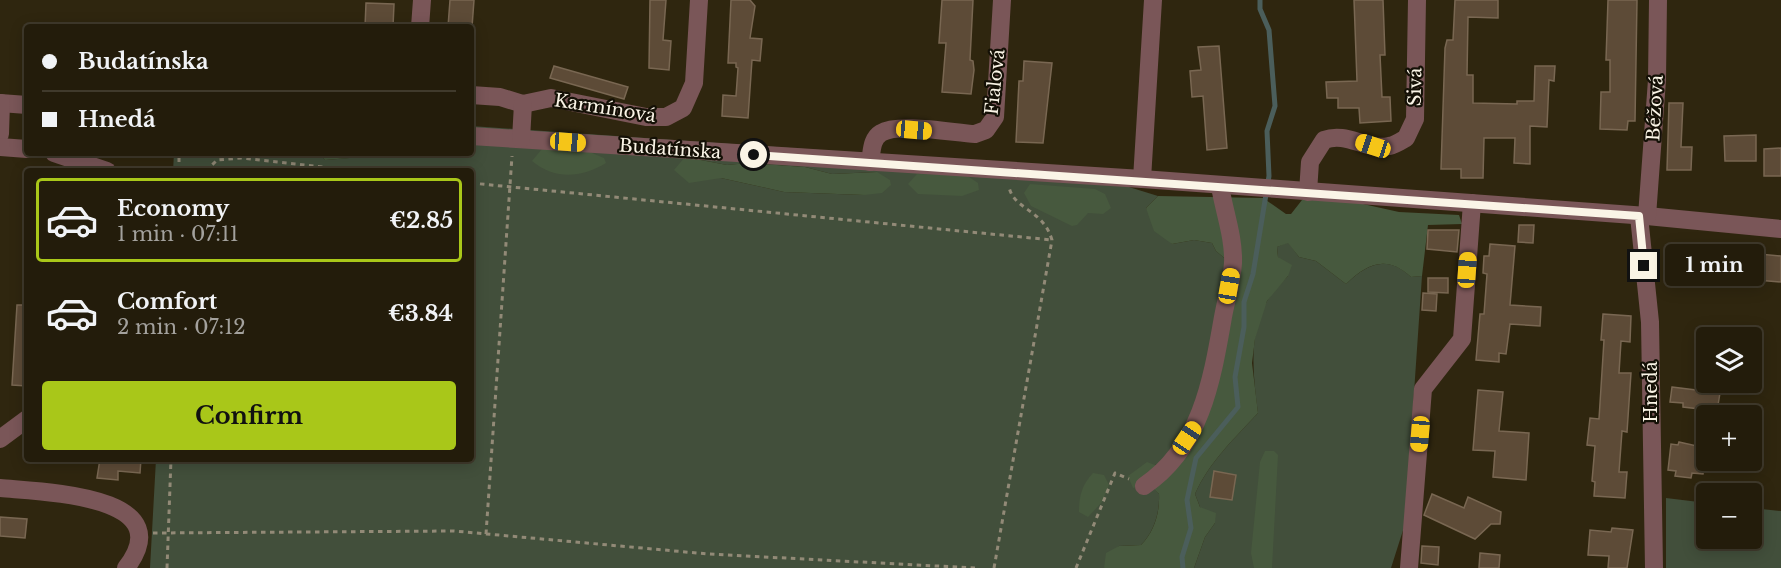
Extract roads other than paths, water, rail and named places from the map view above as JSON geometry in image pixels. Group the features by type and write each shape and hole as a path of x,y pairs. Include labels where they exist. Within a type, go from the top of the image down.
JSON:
{"street":[{"path":"420,24 422,0"},
{"name":"Karmínová","path":"523,104 551,98 645,117 666,117 683,108 694,83 699,0"},
{"name":"Fialová","path":"870,162 873,142 880,133 894,128 975,134 986,129 995,117 1002,0"},
{"path":"1142,179 1153,0"},
{"name":"Sivá","path":"1308,192 1310,162 1324,140 1345,137 1373,146 1389,146 1406,138 1415,119 1417,0"},
{"name":"Béžová","path":"1649,216 1658,80 1658,0"},
{"path":"474,95 500,97 523,104 517,139"},
{"path":"0,134 0,103 24,105"},
{"name":"Budatínska","path":"474,136 1142,179 1649,216 1781,229"},
{"path":"0,147 24,149"},
{"path":"63,156 97,168"},
{"path":"1145,486 1163,475 1199,420 1207,396 1233,262 1221,186"},
{"path":"1409,568 1423,389 1462,339 1472,203"},
{"name":"Hnedá","path":"1649,216 1654,568"},
{"path":"0,439 24,421"},
{"path":"0,488 83,497 121,509 134,520 139,533 135,558 126,568"}],"waterway":[{"path":"1183,568 1182,557 1191,528 1187,500 1196,458 1238,407 1235,377 1244,327 1244,302 1253,274 1269,176 1267,131 1275,106 1269,30 1260,9 1260,0"}]}
